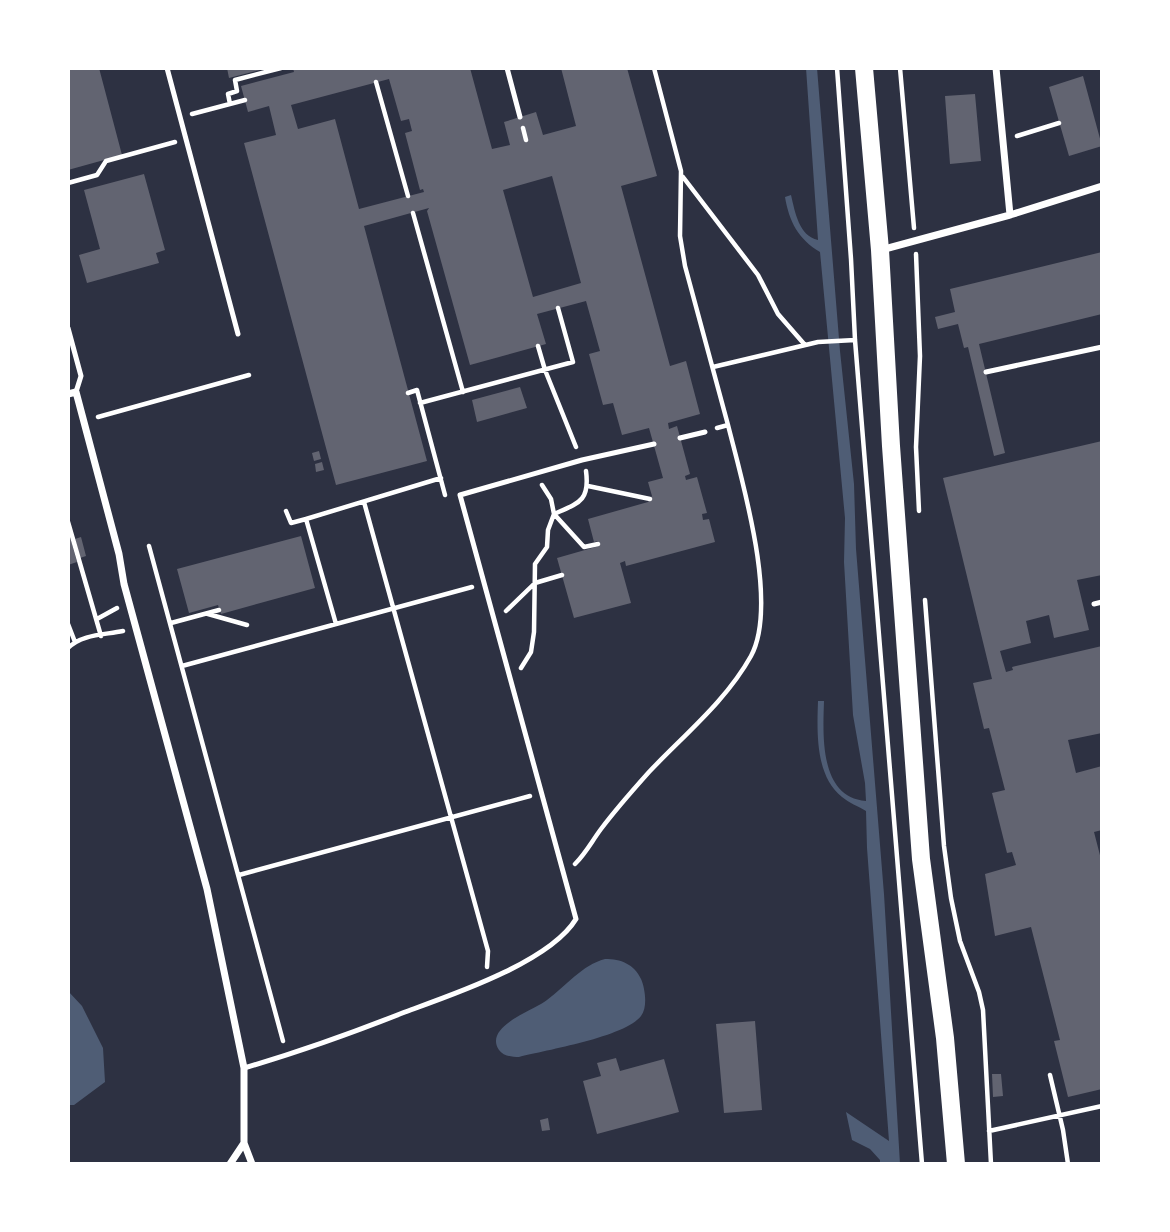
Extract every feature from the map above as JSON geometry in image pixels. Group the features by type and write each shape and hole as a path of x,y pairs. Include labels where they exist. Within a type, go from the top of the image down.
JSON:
{"main road":[{"path":"864,68 880,250 891,446 921,859 945,1038 956,1164"}],"street":[{"path":"996,68 1010,215"},
{"path":"880,250 1010,215 1102,186"},
{"path":"72,393 84,422 136,629 207,889 244,1068 244,1143 252,1164"},
{"path":"230,1164 244,1143"}],"lane":[{"path":"167,68 238,334"},
{"path":"507,68 520,117"},
{"path":"68,328 81,376 72,393"},
{"path":"986,372 1102,347"},
{"path":"680,438 705,432"},
{"path":"244,1068 287,1056 487,982 569,930 576,919 460,495 582,460 654,444"},
{"path":"1094,604 1102,602"}],"path":[{"path":"230,104 228,94 237,91 235,80 281,68"},
{"path":"654,68 681,175 680,236 685,266 728,425"},
{"path":"837,68 855,340 922,1164"},
{"path":"900,68 915,241 920,356 916,447 919,516"},
{"path":"376,82 408,196"},
{"path":"194,113 245,100"},
{"path":"1003,141 1059,123"},
{"path":"68,183 97,175 106,161 186,139"},
{"path":"681,175 758,275 778,314 805,345"},
{"path":"413,213 463,392"},
{"path":"420,404 573,362 558,308"},
{"path":"713,367 818,342 855,340"},
{"path":"509,676 518,672 531,652 535,564 547,547 548,530 554,513 576,504 586,495 588,486 582,460 545,370 538,346"},
{"path":"84,422 249,375"},
{"path":"408,393 417,390 446,499"},
{"path":"562,870 572,867 582,858 625,798 715,704 737,678 753,653 760,625 761,588 742,473 731,439"},
{"path":"538,472 551,499 554,513 584,547 598,544"},
{"path":"286,510 291,523 441,478"},
{"path":"588,486 650,499"},
{"path":"364,502 488,951 487,982"},
{"path":"306,519 336,624"},
{"path":"68,522 101,636"},
{"path":"149,546 287,1056"},
{"path":"494,623 535,583 562,575"},
{"path":"182,666 484,584"},
{"path":"925,595 944,846 960,941 983,1010 991,1164"},
{"path":"97,619 129,602"},
{"path":"171,623 219,610"},
{"path":"206,613 247,625"},
{"path":"68,624 75,642"},
{"path":"68,648 75,642 136,629"},
{"path":"239,875 541,793"},
{"path":"1050,1075 1068,1164"},
{"path":"989,1131 1102,1107"}],"water":[{"path":"806,68 817,68 840,351 854,484 856,549 884,894 900,1164 880,1164 880,1160 870,1149 852,1140 846,1112 889,1141 866,811 845,799 833,788 822,765 818,739 818,701 824,701 824,747 832,777 839,788 851,797 866,801 853,715 844,562 845,518 820,252 796,229 785,197 791,195 802,228 806,234 818,240"},
{"path":"605,959 626,963 635,970 642,983 645,1008 632,1024 584,1042 519,1057 508,1056 499,1050 496,1041 504,1026 547,1000 589,966"},
{"path":"68,991 82,1006 103,1048 105,1082 74,1105 68,1105"}],"building":[{"path":"68,68 99,68 122,155 68,170"},
{"path":"227,68 264,68 264,69 229,78"},
{"path":"293,68 470,68 492,149 510,145 504,122 536,112 543,135 576,126 561,68 627,68 657,176 621,186 670,366 686,361 700,414 668,423 669,429 677,426 690,474 685,476 686,480 697,477 707,513 702,514 703,520 709,519 715,542 626,566 625,561 620,563 631,603 574,618 557,558 599,546 598,541 594,542 588,519 648,502 652,496 648,482 663,478 649,428 622,435 613,403 603,405 589,354 600,351 586,301 537,314 546,344 470,365 427,211 429,208 364,226 427,461 336,485 244,143 276,135 269,106 248,112 241,86 294,72","holes":["389,79 401,121 409,119 412,131 405,133 420,190 423,189 424,192 359,209 335,119 298,129 291,105","552,176 581,283 533,297 503,190"]},
{"path":"1083,76 1102,146 1069,156 1049,87"},
{"path":"975,94 981,161 950,164 945,96"},
{"path":"144,174 165,250 156,253 159,263 87,283 79,255 100,249 84,190"},
{"path":"1102,252 1102,314 979,344 1005,453 994,456 968,347 964,348 958,324 938,329 935,317 955,312 950,289"},
{"path":"520,387 527,408 477,422 472,400"},
{"path":"1102,441 1102,575 1077,580 1089,630 1054,638 1049,615 1026,621 1031,643 1000,651 1006,672 1013,670 1012,667 1102,646 1102,733 1068,740 1076,773 1102,766 1102,830 1094,832 1102,863 1102,1089 1068,1097 1054,1041 1060,1040 1031,927 995,936 985,874 1016,865 1012,852 1007,853 992,793 1005,790 989,728 984,729 973,683 992,679 943,478"},
{"path":"319,451 321,459 314,461 312,453"},
{"path":"322,462 324,470 316,472 315,464"},
{"path":"68,534 77,562 68,565"},
{"path":"301,536 315,588 221,614 218,605 189,613 177,569"},
{"path":"81,537 86,556 80,558 75,539"},
{"path":"755,1021 762,1110 724,1113 716,1024"},
{"path":"616,1058 620,1071 664,1059 679,1112 597,1134 583,1081 601,1076 597,1063"},
{"path":"992,1074 1001,1074 1003,1096 993,1097"},
{"path":"548,1118 550,1130 542,1131 540,1120"}]}
